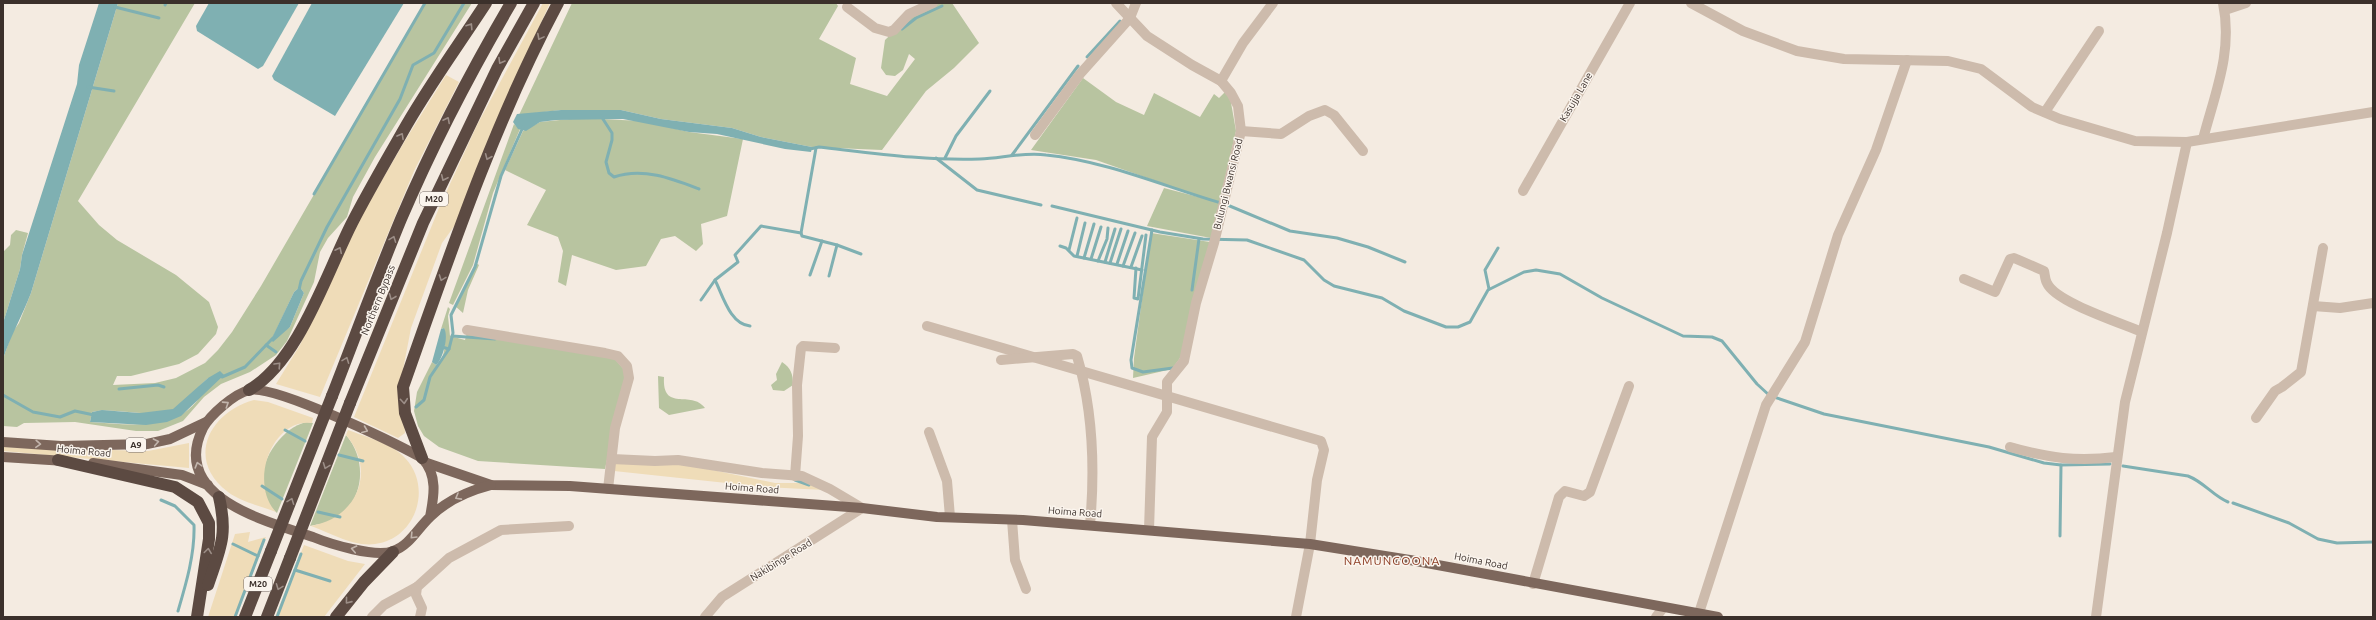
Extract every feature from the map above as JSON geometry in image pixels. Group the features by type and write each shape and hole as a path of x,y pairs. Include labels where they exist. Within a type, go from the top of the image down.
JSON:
{"highway":[{"path":"249,390 260,384 285,358 352,222 404,131 486,3"},
{"name":"Northern Bypass","path":"245,617 401,218 436,142 478,60 511,3"},
{"name":"Northern Bypass","path":"267,617 422,222 497,69 534,3"},
{"path":"424,460 405,413 402,387 469,201 530,55 558,3"},
{"path":"58,460 175,487 198,502 209,523 209,539 198,617"},
{"path":"198,617 223,539 224,520 219,497"},
{"path":"336,617 364,582 393,552"}],"main road":[{"path":"249,390 219,409 206,422 198,439 195,452 198,469 208,485 219,497 230,505 262,519 324,541 355,550 393,552 410,540 430,517 456,497 490,485"},
{"name":"Hoima Road","path":"249,390 277,394 376,435 424,460 490,485 570,486 862,508 950,517 1090,525 1310,544 1416,561 1533,584 1718,617"},
{"name":"Hoima Road","path":"3,442 61,446 147,444 170,439 206,422"},
{"name":"Hoima Road","path":"3,457 58,460 145,468 182,475 208,485"},
{"path":"424,460 434,484 430,517"}],"street":[{"path":"846,7 875,28 889,32 894,30 909,14 921,5 933,3"},
{"path":"1116,3 1132,11 1147,36 1192,65 1221,81 1243,43 1273,3"},
{"name":"Kasujja Lane","path":"1523,191 1630,3"},
{"path":"1691,3 1743,30 1797,51 1844,59 1948,61 1981,69 2032,107 2135,141 2187,142 2373,112"},
{"path":"2203,139 2219,87 2225,54 2224,7 2246,3"},
{"path":"1035,135 1080,74 1132,11"},
{"path":"2045,112 2099,31"},
{"path":"1699,613 1766,405 1805,342 1838,235 1876,150 1907,60"},
{"name":"Bulungi Bwansi Road","path":"1149,530 1152,437 1167,412 1167,382 1184,361 1196,303 1241,131 1238,106 1231,92 1221,81"},
{"path":"1241,131 1281,134 1309,116 1326,110 1334,115 1364,151"},
{"path":"2096,617 2116,457 2125,402 2167,233 2187,142"},
{"path":"2256,418 2275,391 2301,372 2323,248"},
{"path":"1964,279 1995,292 2010,259 2014,258 2044,271 2047,284 2061,297 2080,308 2142,332"},
{"path":"2313,306 2340,308 2373,303"},
{"path":"927,326 1321,441 1324,450 1314,495 1310,544 1296,617"},
{"path":"467,330 585,349 618,356 627,366 629,378 615,428 608,489"},
{"path":"795,476 798,436 797,385 800,348 802,346 835,348"},
{"path":"1001,360 1073,354 1077,356 1083,378 1088,410 1094,481 1090,525"},
{"path":"1533,584 1559,497 1565,491 1584,496 1590,492 1629,386"},
{"path":"929,432 947,481 950,517"},
{"path":"2010,447 2060,459 2092,460 2116,457"},
{"path":"612,459 655,461 678,460 707,463 727,468 802,476 830,489 862,508"},
{"name":"Nakibinge Road","path":"705,617 722,597 862,508"},
{"path":"1012,520 1015,560 1026,589"},
{"path":"372,617 384,605 417,587 449,558 487,536 501,530 569,526"},
{"path":"417,587 416,595 422,608 420,617"},
{"path":"1656,617 1663,608"}],"green space":[{"path":"118,3 195,3 78,201 99,225 117,240 176,275 209,302 218,327 216,334 198,354 179,364 131,376 117,376 113,385 155,383 176,378 205,363 218,350 232,332 261,286 425,3 472,3 375,157 353,197 347,217 328,238 320,252 314,282 287,341 276,355 250,372 221,384 204,397 183,421 158,431 136,431 75,422 24,423 17,427 3,426 3,359 12,333 19,323 31,293","holes":["300,287 304,293 290,327 272,339 294,292","208,378 200,396 189,409 175,417 160,422 143,424 90,422 92,412 166,412 179,406"]},
{"path":"572,3 836,3 838,6 819,39 856,58 850,84 887,96 915,59 909,54 903,70 895,76 886,75 881,68 885,40 906,20 938,3 952,3 979,43 954,68 926,91 882,150 812,147 761,137 732,128 661,119 621,110 561,110 519,115"},
{"path":"1083,78 1116,102 1144,115 1154,93 1200,117 1214,94 1219,98 1226,91 1230,97 1236,131 1211,238 1147,226 1164,188 1210,200 1096,160 1031,150"},
{"path":"580,118 642,121 689,132 743,139 727,216 701,224 703,244 696,251 675,236 661,239 646,266 616,270 572,255 566,286 558,282 563,251 558,237 527,225 546,190 505,170 523,131 540,122"},
{"path":"514,124 520,129 493,193 473,265 453,305 449,303"},
{"path":"16,230 28,233 20,269 3,323 3,252 10,245 11,235"},
{"path":"1151,233 1210,242 1183,354 1172,369 1133,378 1134,358"},
{"path":"476,263 479,265 468,290 463,313 455,306"},
{"path":"448,307 450,309 448,316 450,336 465,340 467,333 614,358 626,372 605,469 478,461 439,447 424,436 418,426 414,411 417,392 432,362 436,365 440,362 444,353 444,328 441,329"},
{"path":"782,362 791,372 793,385 784,391 773,390 771,385 777,380 776,374"},
{"path":"658,376 664,377 665,388 672,398 692,400 705,408 669,415 659,408"},
{"path":"306,422 313,423 277,513 267,502 262,489 262,475 266,461 282,436 294,427"},
{"path":"346,435 353,445 360,467 358,490 346,510 337,518 310,526"}],"sand":[{"path":"543,3 550,3 494,126 458,221 442,243 411,328 402,375 405,433 398,438 354,417 439,208 477,125"},
{"path":"446,75 459,82 414,171 320,397 276,384 300,345 361,216 406,139"},
{"path":"254,400 268,402 313,418 312,423 298,424 285,431 275,442 268,455 264,486 268,500 276,512 245,501 228,492 215,479 208,466 205,452 208,438 215,426 225,415 238,406"},
{"path":"348,430 386,444 400,453 413,470 418,483 419,497 416,510 410,522 401,533 389,540 375,544 359,543 342,539 311,526 327,521 340,513 350,503 357,491 361,478 360,463 355,449 346,435"},
{"path":"189,443 189,468 3,451 3,447 148,451"},
{"path":"614,463 679,463 775,483 809,483 825,490 764,487 614,471"},
{"path":"250,532 248,542 266,537 235,617 208,617 235,534"},
{"path":"304,545 348,561 365,564 324,617 275,617"}],"water":[{"path":"99,3 118,3 31,293 3,359 3,323 20,269 22,255 77,84 79,65"},
{"path":"209,3 299,3 263,66 258,69 197,31 196,26"},
{"path":"312,3 404,3 335,116 274,80 272,76"},
{"path":"561,110 621,110 661,119 732,128 761,137 812,147 811,152 785,149 717,134 689,132 623,119 556,120 540,122 526,131 518,129 513,122 517,114"},
{"path":"300,287 304,293 290,327 273,342 271,340 294,292"},
{"path":"444,328 446,342 441,358 436,365 432,362 441,329"},
{"path":"220,371 224,375 181,416 167,422 146,425 90,422 92,412 102,410 140,413 173,409 208,378"}],"waterway":[{"path":"314,194 425,3"},
{"path":"299,290 301,281 327,227 400,99 413,65 434,53 464,3"},
{"path":"902,29 916,18 942,6"},
{"path":"115,7 159,18"},
{"path":"1087,57 1120,21"},
{"path":"1012,155 1078,66"},
{"path":"88,87 114,91"},
{"path":"945,158 956,136 990,91"},
{"path":"601,116 612,133 612,140 606,162 609,173 614,177 625,174 647,174 668,178 699,189"},
{"path":"442,347 449,349 453,333 451,315 475,267 501,176 523,127"},
{"path":"810,149 819,147 940,159 980,159 1037,154 1046,155 1068,158 1112,168 1221,203"},
{"path":"701,300 715,280 738,262 735,255 761,226 801,233 816,148"},
{"path":"936,158 977,190 1041,205"},
{"path":"1225,204 1290,231 1337,238 1368,247 1405,262"},
{"path":"1052,206 1160,232 1203,239 1247,240 1304,260 1324,280 1334,286 1382,298 1404,311 1446,327 1458,327 1470,322 1488,290 1524,272 1536,270 1560,274 1602,298 1683,336 1712,337 1722,341 1757,384 1769,395"},
{"path":"1069,250 1077,218"},
{"path":"1077,256 1085,223"},
{"path":"1084,258 1094,224"},
{"path":"1091,259 1101,227"},
{"path":"1098,261 1107,239 1108,228"},
{"path":"1105,262 1115,229"},
{"path":"1110,263 1121,229"},
{"path":"1152,230 1131,360 1132,368 1143,372 1173,368"},
{"path":"1117,264 1128,231"},
{"path":"801,233 802,236 837,245 861,254"},
{"path":"1123,266 1135,233"},
{"path":"1136,268 1134,298 1138,299 1146,235"},
{"path":"1131,267 1142,236"},
{"path":"1192,290 1199,239"},
{"path":"810,275 822,241"},
{"path":"829,276 837,245"},
{"path":"1060,246 1066,248 1074,256 1142,270"},
{"path":"1489,289 1485,270 1498,248"},
{"path":"715,280 732,315 743,324 750,326"},
{"path":"452,336 495,339"},
{"path":"222,377 245,367 273,338"},
{"path":"266,345 276,352"},
{"path":"416,407 424,400 430,377 449,349"},
{"path":"119,389 158,385 164,387"},
{"path":"3,395 33,412 60,417 75,411 94,415"},
{"path":"1774,397 1824,414 1989,447 2044,463 2061,465 2110,464"},
{"path":"285,430 305,441"},
{"path":"339,455 363,461"},
{"path":"2060,536 2061,465"},
{"path":"2123,466 2188,476 2228,502"},
{"path":"795,480 809,485"},
{"path":"262,486 282,499"},
{"path":"161,500 175,506 194,525 193,547 187,580 178,611"},
{"path":"2233,503 2289,523 2318,539 2337,543 2373,542"},
{"path":"318,512 340,517"},
{"path":"235,617 264,540"},
{"path":"233,544 258,556"},
{"path":"277,617 301,554"},
{"path":"295,570 330,581"}],"district":[{"name":"NAMUNGOONA","path":"1392,560"}]}
